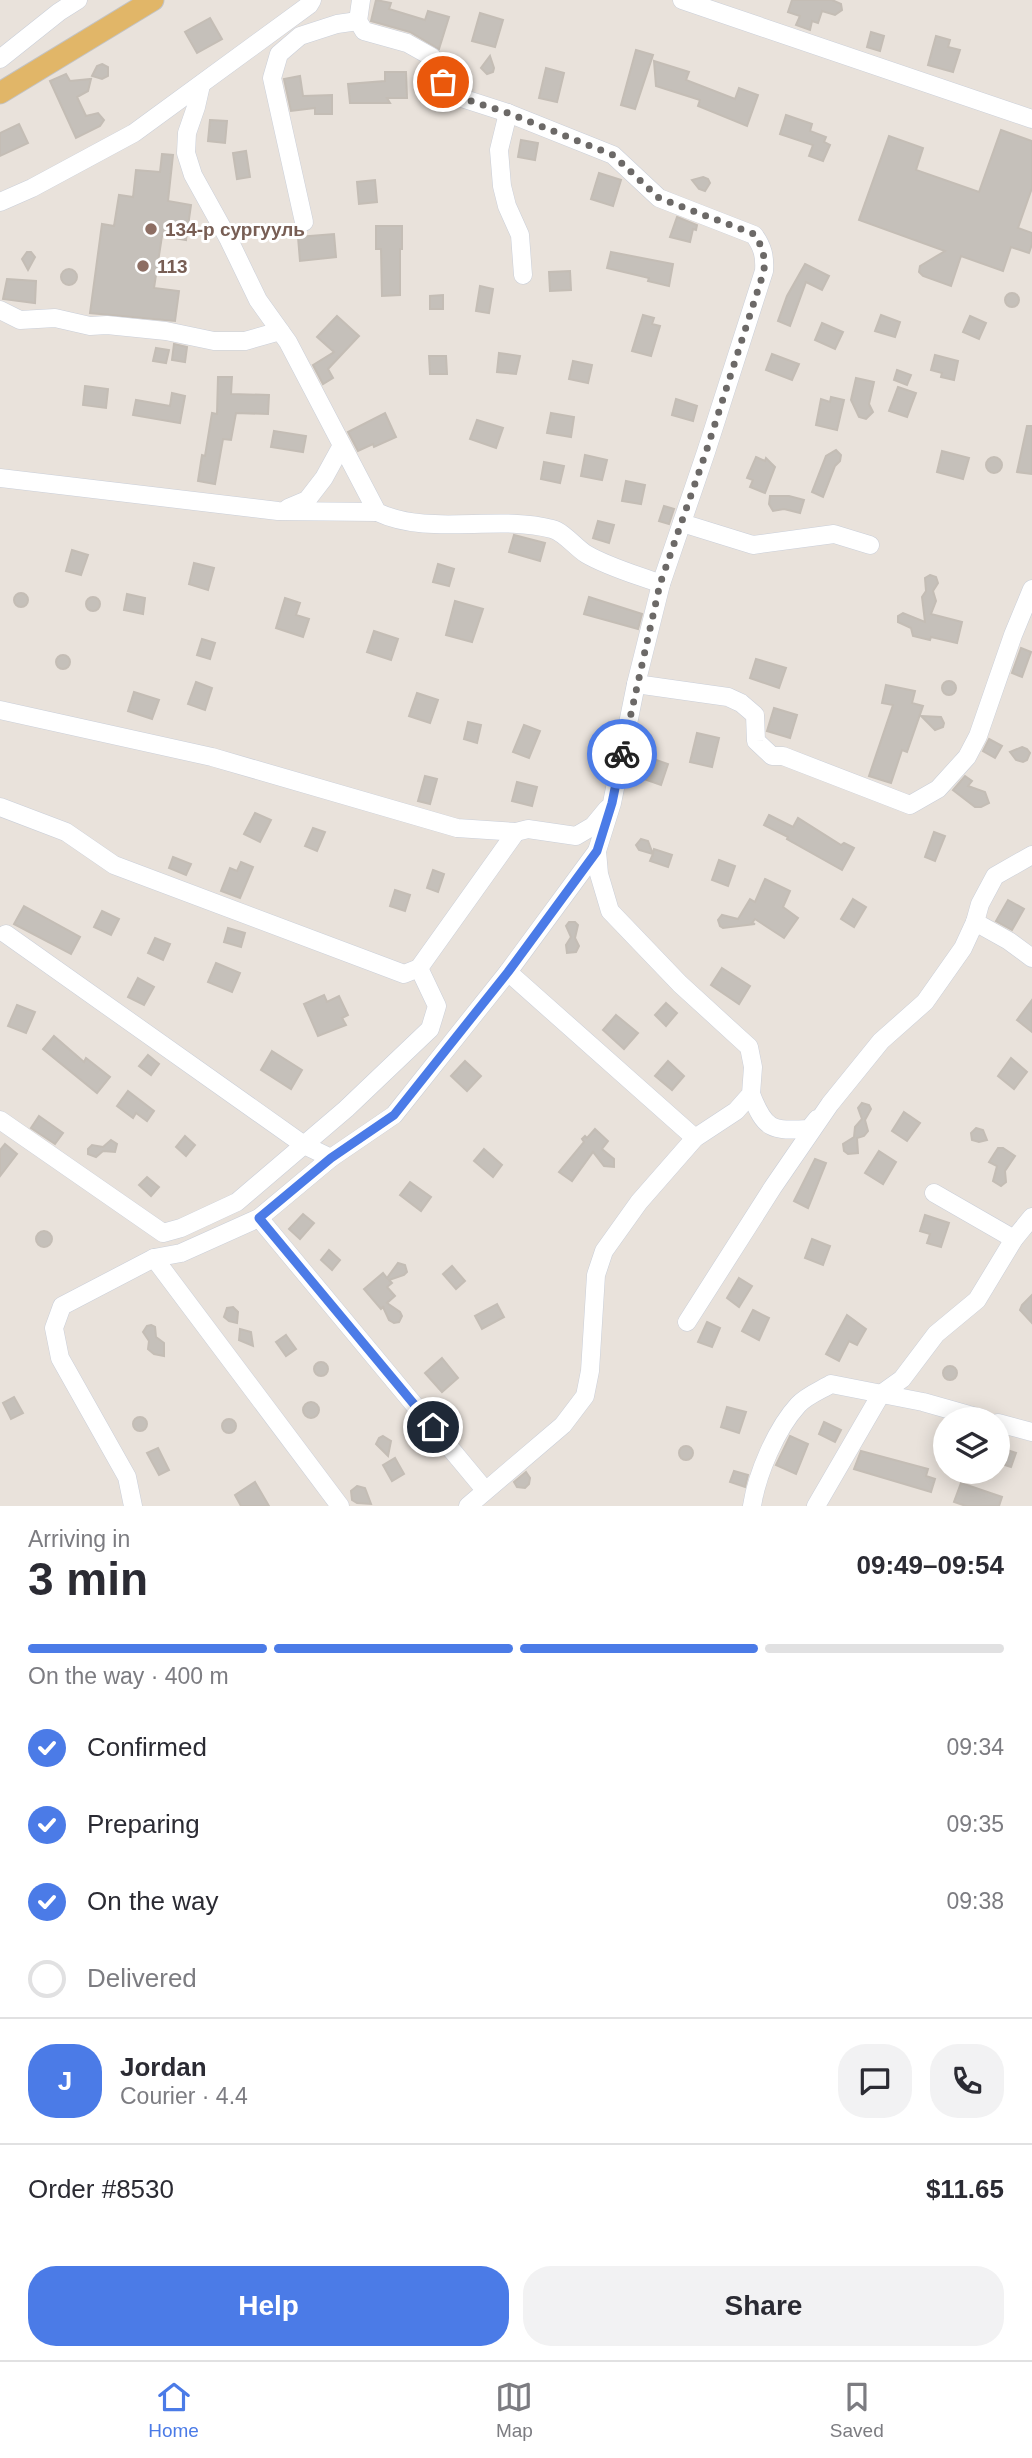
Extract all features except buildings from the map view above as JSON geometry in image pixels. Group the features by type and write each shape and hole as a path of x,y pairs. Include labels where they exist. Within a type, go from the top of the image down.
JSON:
{"main road":[{"path":"2,88 153,0"}],"street":[{"path":"0,59 78,0"},
{"path":"0,202 32,188 134,133 309,5 312,0"},
{"path":"133,1506 127,1478 60,1359 54,1328 62,1306 154,1258 181,1253 259,1218 331,1158 394,1115 508,972 597,851 612,803 660,584 764,271 765,258 761,244 754,234 659,198 613,155 508,113 446,93 432,57 407,43 364,31 358,21 361,0"},
{"path":"682,0 1032,119"},
{"path":"304,222 272,78 279,54 300,36 337,24 358,21"},
{"path":"201,85 187,133 186,153 190,164 258,300 280,331 377,512"},
{"path":"508,113 499,150 502,186 507,206 520,235 523,275"},
{"path":"0,310 20,320 55,318 89,326 107,325 166,331 214,341 245,341 280,331"},
{"path":"278,511 307,500 324,478 341,447"},
{"path":"0,478 278,511 377,512 394,520 414,523 506,523 554,529 586,555 660,584"},
{"path":"682,523 753,545 766,545 820,534 834,534 870,545"},
{"path":"636,684 728,697 741,703 755,715 756,741 772,756 783,756 910,805 938,789 967,757 978,736 1032,589"},
{"path":"0,710 212,757 457,828 516,832 528,829 576,835 593,827 612,803"},
{"path":"0,807 66,832 114,865 404,974 419,968 516,832"},
{"path":"597,851 599,874 610,911 680,984 749,1047 752,1067 751,1094 761,1120 781,1131 809,1129 881,1041 925,1002 963,948 980,904 995,876 1032,855"},
{"path":"975,922 1032,958"},
{"path":"6,934 304,1145 331,1158"},
{"path":"0,1120 163,1233 181,1228 237,1202 346,1109 430,1029 437,1006 419,968"},
{"path":"508,972 695,1138"},
{"path":"468,1506 563,1425 585,1396 590,1371 596,1275 604,1251 639,1202 695,1138 736,1111 751,1094"},
{"path":"687,1322 773,1187 830,1104"},
{"path":"934,1193 1014,1239"},
{"path":"816,1506 881,1394 902,1379 936,1334 977,1300 1014,1239 1032,1217"},
{"path":"259,1218 485,1490"},
{"path":"154,1258 340,1506"},
{"path":"752,1506 760,1472 782,1428 799,1403 831,1384 941,1407"},
{"path":"1010,1426 1032,1432"}],"way so far":[{"path":"443,82 446,93 508,113 613,155 659,198 754,234 761,244 765,258 764,271 706,452 660,584 622,754"}],"place":[{"name":"134-р сургууль","path":"151,229"},
{"name":"113","path":"143,266"}],"route":[{"path":"433,1427 259,1218 331,1158 394,1115 508,972 597,851 612,803 622,754"}]}
